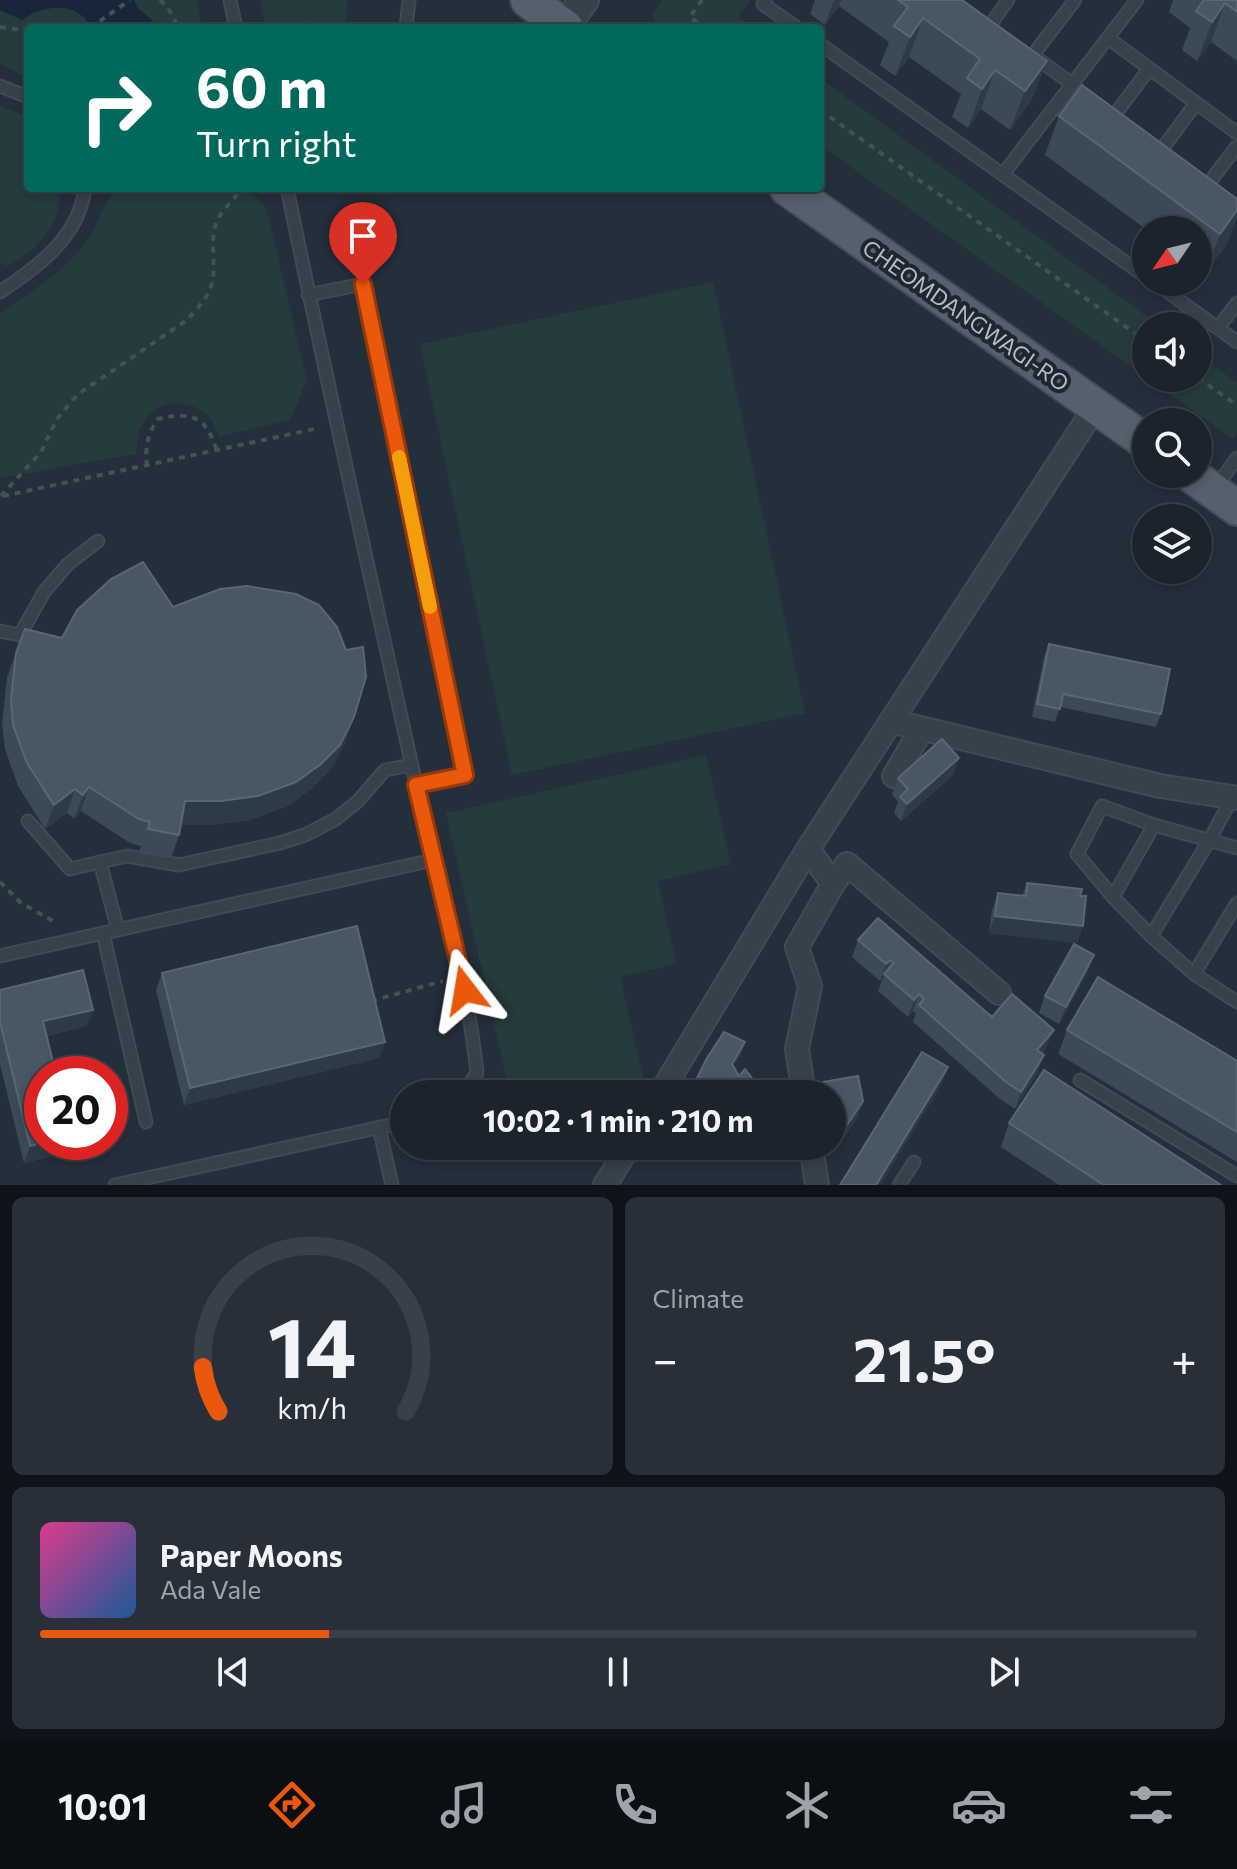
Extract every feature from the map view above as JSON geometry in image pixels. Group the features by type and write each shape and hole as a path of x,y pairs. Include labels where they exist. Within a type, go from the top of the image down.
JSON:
{"main road":[{"path":"528,0 569,21"},
{"name":"CHEOMDANGWAGI-RO","path":"793,192 1132,432"}],"street":[{"path":"668,1080 808,849 1096,406"},
{"path":"891,721 1160,786 1235,795"},
{"path":"894,776 922,729"},
{"path":"808,849 833,884"},
{"path":"802,1080 797,1049 810,986 797,947 847,864 999,993"},
{"path":"605,1185 620,1160"},
{"path":"813,1160 817,1185"}],"lane":[{"path":"230,0 235,24"},
{"path":"406,24 409,0"},
{"path":"766,0 763,4 791,24"},
{"path":"991,24 1008,0"},
{"path":"1033,55 1075,0"},
{"path":"1003,174 1137,0"},
{"path":"979,16 1001,32"},
{"path":"1108,38 1237,133"},
{"path":"824,47 1132,267"},
{"path":"1023,48 1072,84"},
{"path":"1105,128 1149,69"},
{"path":"0,86 24,95"},
{"path":"1152,163 1196,103"},
{"path":"1198,197 1237,146"},
{"path":"0,292 49,257 70,231 83,205 85,192"},
{"path":"288,192 416,785 471,1015 477,1073 472,1080"},
{"path":"308,295 363,284 465,775 416,785"},
{"path":"1173,296 1237,342"},
{"path":"1218,328 1237,303"},
{"path":"1213,491 1237,458"},
{"path":"0,631 20,635 44,592 68,564 98,541"},
{"path":"28,821 70,869 127,856 179,865 305,835 336,819 358,801 385,770 412,765"},
{"path":"1151,936 1235,795"},
{"path":"1237,848 1154,825 1102,806 1077,854 1151,936 1194,974 1237,1002"},
{"path":"1113,897 1154,825"},
{"path":"0,956 433,860"},
{"path":"100,862 118,930"},
{"path":"1194,974 1237,903"},
{"path":"103,933 146,1122"},
{"path":"1080,1080 1237,1176"},
{"path":"115,1185 390,1125"},
{"path":"379,1127 392,1185"},
{"path":"899,1185 914,1162"}],"path":[{"path":"96,24 130,0"},
{"path":"160,0 177,24"},
{"path":"700,24 690,17 702,0"},
{"path":"0,27 24,30"},
{"path":"824,113 1132,331"},
{"path":"239,192 218,218 211,287 200,304 187,320 77,395 57,419 41,452 1,496 321,427"},
{"path":"1212,388 1237,405"},
{"path":"147,466 149,433 158,419 180,414 195,417 205,424 217,451"},
{"path":"0,882 21,903 53,921"},
{"path":"364,1002 443,981"}],"green space":[{"path":"0,0 197,0 201,24 24,24 24,77 0,63"},
{"path":"260,0 348,0 345,24 264,24"},
{"path":"662,0 750,0 738,17 747,24 656,24 653,13"},
{"path":"824,81 1141,312 1132,312 1132,367 824,148"},
{"path":"0,106 24,115 24,192 60,192 60,201 53,224 38,244 8,266 0,263"},
{"path":"251,192 266,207 307,380 290,420 220,436 209,417 198,409 179,403 169,404 145,419 136,454 0,478 0,313 47,280 78,252 113,193"},
{"path":"713,282 805,713 512,775 420,344"},
{"path":"1212,364 1237,383 1237,433 1233,439 1212,424 1212,408 1189,408 1167,392 1212,392"},
{"path":"706,755 731,864 658,881 676,964 620,977 644,1080 507,1080 446,813"}],"water":[{"path":"0,0 134,0 139,9 156,24 88,24 78,13 60,8 40,11 22,20 0,10"}],"building":[{"path":"898,0 962,0 1047,61 1025,91 995,70 982,89 967,78 980,59 923,18 910,37 894,26 908,7"},
{"path":"1204,0 1237,0 1237,12 1225,3 1212,22 1196,11"},
{"path":"1082,85 1237,199 1237,210 1220,234 1212,228 1212,216 1195,216 1059,116"},
{"path":"143,562 173,607 220,589 247,586 296,594 319,605 337,627 346,650 363,647 366,677 354,717 340,745 296,782 258,796 221,801 185,801 179,835 148,829 150,822 139,819 89,787 83,795 75,789 54,805 27,763 13,725 11,700 16,653 25,629 62,638 77,610 111,579"},
{"path":"1049,644 1170,669 1161,714 1063,694 1060,709 1037,704"},
{"path":"942,739 959,758 907,804 900,797 908,789 898,778"},
{"path":"1027,883 1082,889 1080,896 1086,896 1083,926 995,916 998,893 1026,896"},
{"path":"878,918 992,1017 1012,994 1054,1030 1037,1050 1044,1055 1021,1092 919,1005 924,999 919,994 914,1000 884,974 894,963 890,960 886,964 858,940"},
{"path":"357,926 385,1042 190,1088 162,973"},
{"path":"1074,944 1094,955 1066,1007 1045,996"},
{"path":"83,970 93,1010 43,1021 52,1056 24,1056 24,1121 0,1022 0,990"},
{"path":"1098,977 1237,1061 1237,1132 1067,1030"},
{"path":"724,1032 745,1042 732,1064 739,1076 745,1069 753,1080 696,1080"},
{"path":"922,1052 948,1067 876,1185 840,1185"},
{"path":"1044,1070 1221,1185 1104,1185 1009,1123"},
{"path":"858,1076 863,1101 846,1126 846,1080 835,1080"}],"slow traffic":[{"path":"399,457 430,607"}],"route":[{"path":"363,284 465,775 416,785 465,990"}]}
